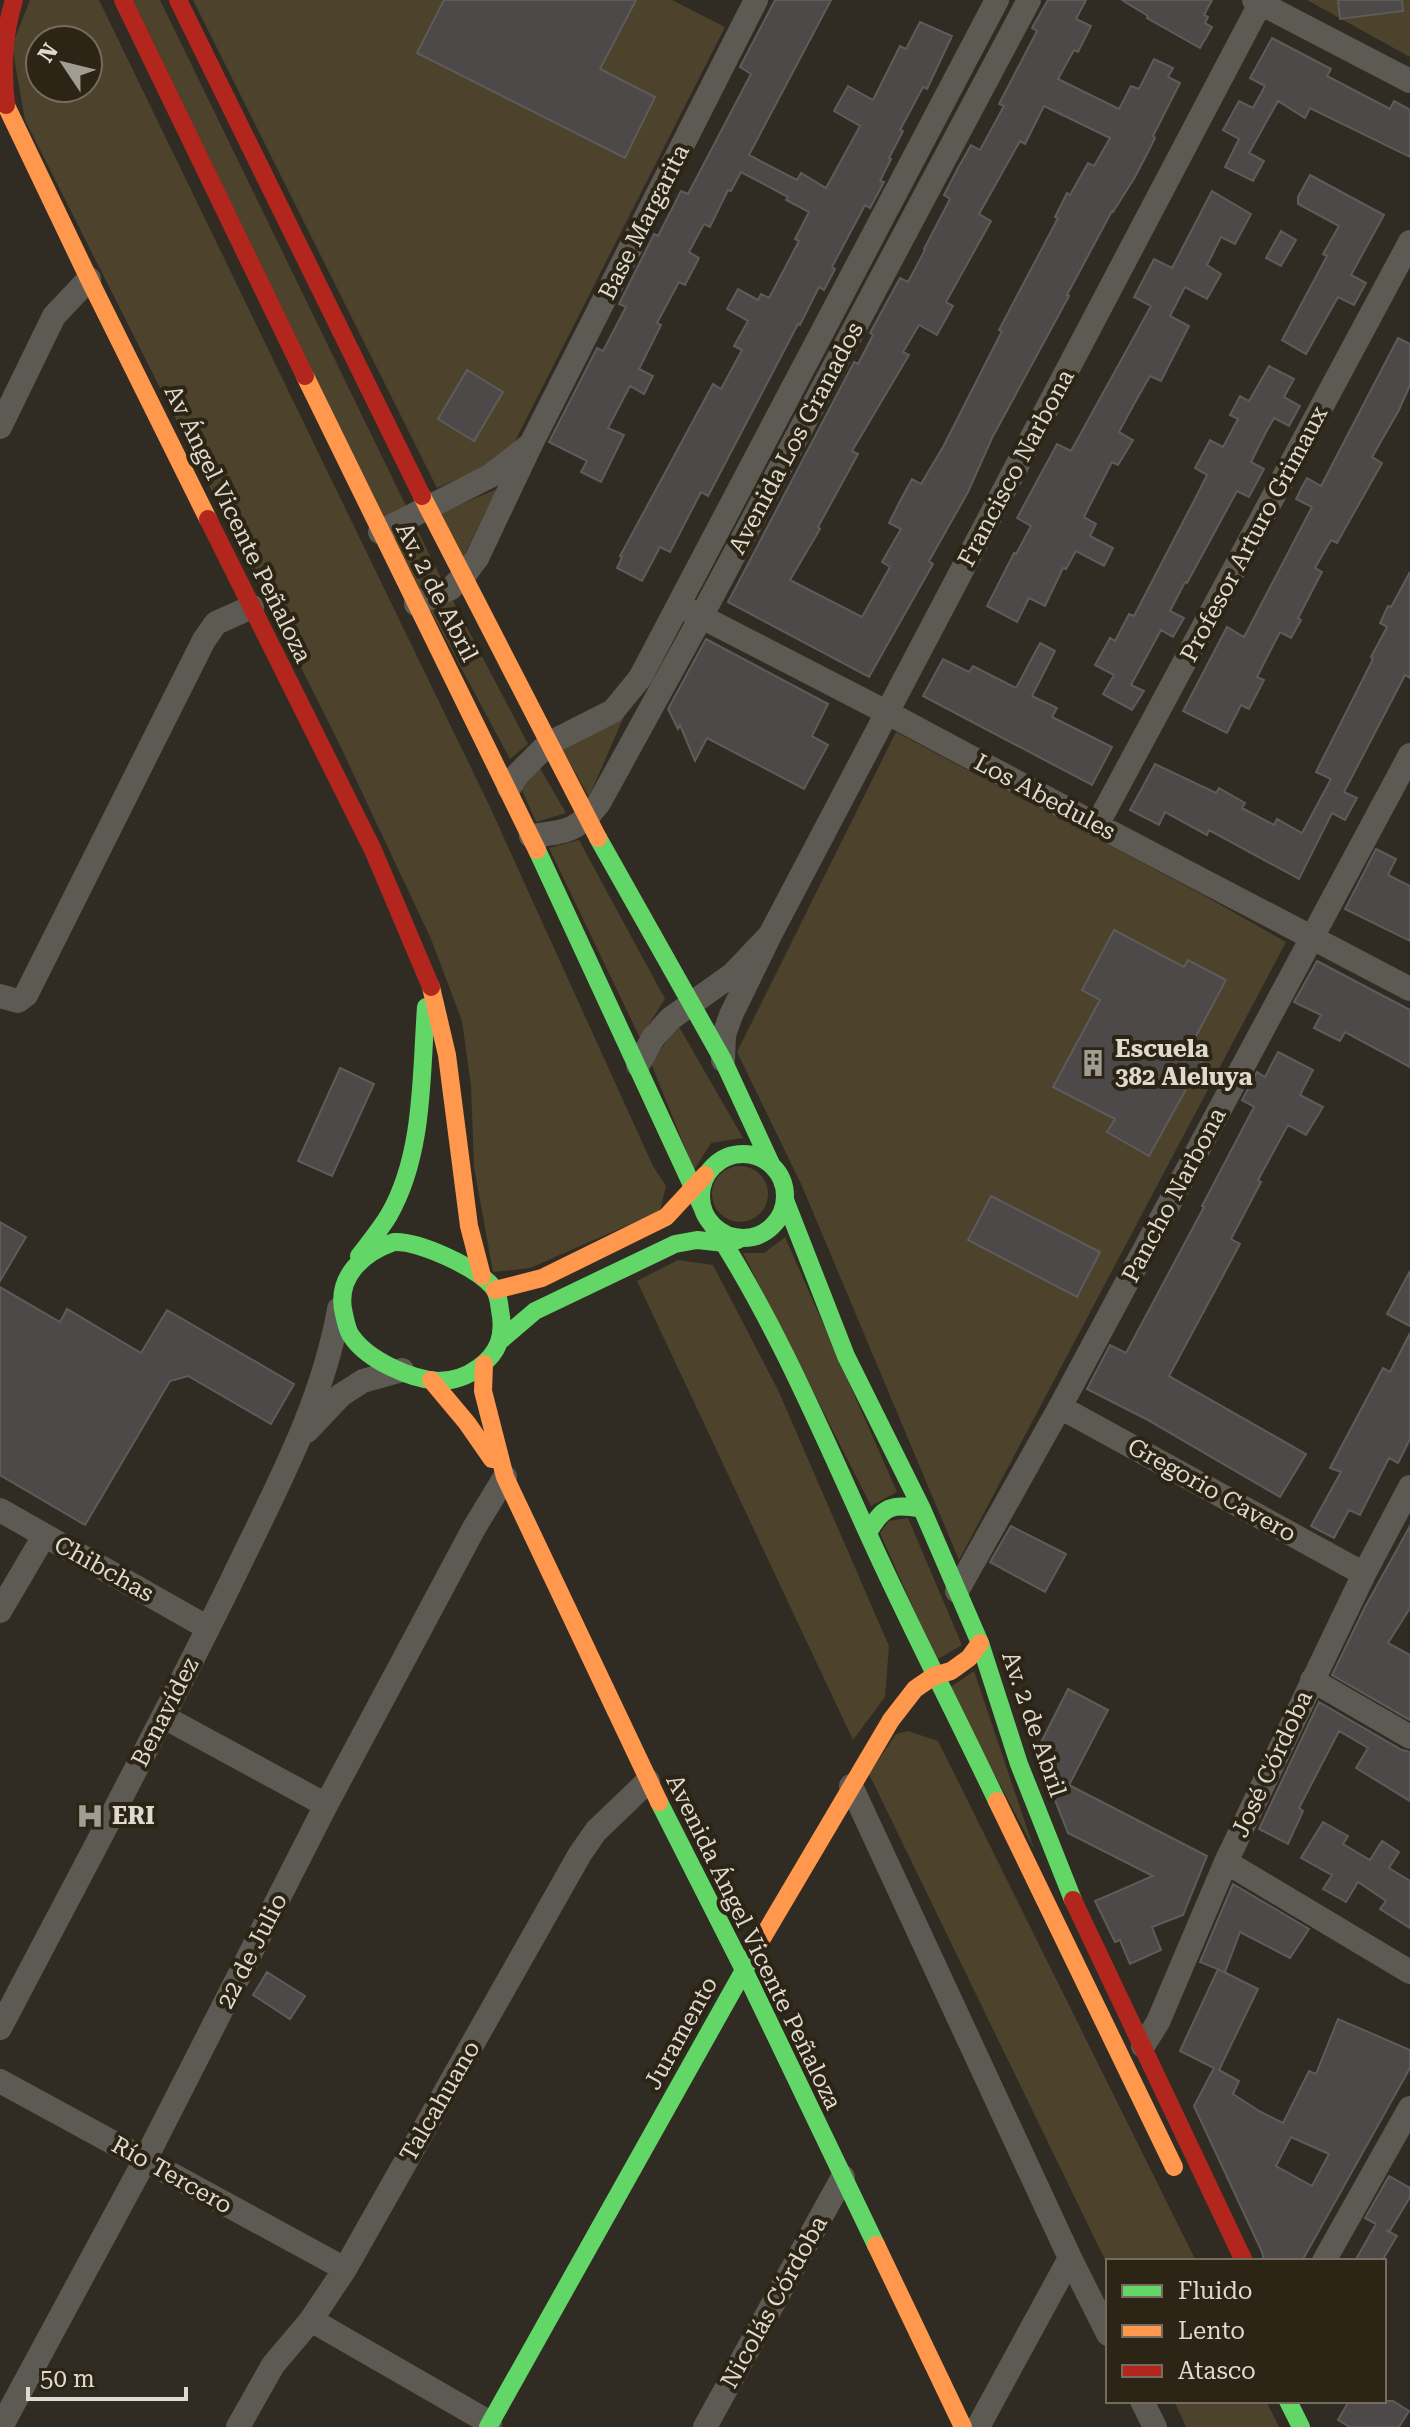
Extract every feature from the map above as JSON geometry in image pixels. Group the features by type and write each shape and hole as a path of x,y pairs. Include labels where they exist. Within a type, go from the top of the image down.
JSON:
{"main road":[{"name":"Av Ángel Vicente Peñaloza","path":"14,0 4,23 0,50 4,110 373,850 429,979"},
{"name":"Av. 2 de Abril","path":"123,0 380,532 509,788 692,1186 707,1216 735,1258 813,1413 934,1676 965,1734 1180,2180"},
{"name":"Av. 2 de Abril","path":"178,0 428,509 587,819 723,1060 771,1164"},
{"path":"429,979 414,1139 405,1176 389,1214 351,1267 342,1291 341,1308 351,1336 369,1353 402,1370 431,1380 454,1379 484,1364 501,1340 535,1311 675,1244 697,1240 725,1243 761,1234 773,1226 781,1214 785,1200 782,1180 771,1164 761,1158 738,1154 727,1157 692,1186 680,1205 666,1217 542,1278 495,1290"},
{"path":"429,979 447,1055 469,1226 482,1276"},
{"path":"709,1172 701,1196 707,1216 721,1232 747,1238"},
{"name":"Av. 2 de Abril","path":"785,1200 846,1356 922,1509 980,1643 1019,1764 1076,1907 1243,2259"},
{"path":"351,1267 379,1246 412,1242 482,1276 495,1290 501,1312 501,1340"},
{"name":"Avenida Ángel Vicente Peñaloza","path":"484,1364 483,1391 505,1477"},
{"name":"Avenida Ángel Vicente Peñaloza","path":"431,1380 467,1423 505,1477 648,1781 744,1970 963,2427"},
{"path":"868,1533 875,1518 888,1507 904,1505 922,1509"},
{"name":"Juramento","path":"489,2425 744,1970 902,1704 915,1689 969,1658 980,1643"},
{"path":"1289,2403 1301,2427"}],"street":[{"name":"Avenida Los Granados","path":"509,788 517,775 548,744 613,711 640,678 997,0"},
{"name":"Avenida Los Granados","path":"587,819 599,803 701,617 1029,0"},
{"path":"1259,1 1410,81"},
{"name":"Francisco Narbona","path":"723,1060 724,1035 731,1015 770,935 1259,1"},
{"name":"Base Margarita","path":"416,604 451,588 477,558 748,3"},
{"name":"Profesor Arturo Grimaux","path":"1097,825 1410,242"},
{"path":"0,427 54,316 89,279"},
{"name":"Base Margarita","path":"380,532 490,476 531,444"},
{"name":"Los Abedules","path":"679,606 1410,989"},
{"path":"0,996 18,1001 26,995 204,640 216,623 252,607"},
{"name":"Pancho Narbona","path":"957,1591 1060,1407 1410,755"},
{"path":"531,836 573,828 587,819"},
{"name":"Francisco Narbona","path":"638,1065 653,1038 670,1019 733,974 770,935"},
{"name":"Benavídez","path":"0,2028 164,1717 302,1435 333,1344 342,1291"},
{"name":"Benavídez","path":"302,1435 341,1395 363,1381 402,1370"},
{"name":"Gregorio Cavero","path":"1060,1407 1364,1574"},
{"name":"22 de Julio","path":"1,2427 145,2160 326,1805 474,1528 505,1477"},
{"name":"José Córdoba","path":"1143,2046 1158,2022 1226,1862 1312,1680 1410,1487"},
{"name":"Chibchas","path":"0,1510 208,1628"},
{"path":"0,1611 44,1536"},
{"path":"1312,1680 1410,1737"},
{"path":"164,1717 326,1805"},
{"name":"Talcahuano","path":"238,2427 273,2365 311,2320 345,2269 580,1854 596,1831 648,1781"},
{"path":"851,1786 1106,2330"},
{"path":"1226,1862 1410,1972"},
{"name":"Río Tercero","path":"0,2081 345,2269"},
{"path":"1325,2259 1410,2108"},
{"name":"Nicolás Córdoba","path":"705,2427 843,2177"},
{"path":"978,2427 1070,2258"},
{"path":"311,2320 489,2425"},
{"path":"1143,2403 1155,2427"}],"shaded area":[{"path":"30,0 99,0 490,807 653,1166 666,1186 660,1211 530,1268 493,1272 474,1167 471,1086 462,1021 431,939 335,735 25,120 12,46"},
{"path":"133,0 160,0 407,508 385,522"},
{"path":"193,0 672,0 725,27 507,457 437,488"},
{"path":"1307,0 1410,0 1410,57"},
{"path":"497,489 463,558 438,514"},
{"path":"415,525 443,582 420,593 392,536"},
{"path":"451,597 528,744 510,759 429,608"},
{"path":"625,714 589,797 562,749"},
{"path":"896,732 1286,942 959,1560 802,1186 737,1052"},
{"path":"537,763 566,813 536,822 520,786"},
{"path":"579,840 665,999 640,1038 549,848"},
{"path":"678,1025 743,1138 711,1143 694,1170 651,1063"},
{"path":"740,1166 760,1174 768,1194 760,1214 740,1222 720,1214 712,1194 720,1174"},
{"path":"785,1237 897,1492 871,1506 743,1253 764,1253"},
{"path":"678,1260 713,1265 778,1390 889,1646 885,1697 853,1740 637,1281"},
{"path":"908,1518 962,1645 936,1660 880,1533 889,1521"},
{"path":"974,1671 1034,1849 949,1688"},
{"path":"908,1731 938,1741 1195,2259 1106,2259 1106,2262 869,1774 896,1734"},
{"path":"1175,2403 1267,2403 1279,2427 1186,2427"}],"building":[{"path":"444,0 636,0 600,69 655,97 625,158 417,53"},
{"path":"775,0 831,0 749,155 797,180 801,173 826,188 860,126 834,111 848,86 873,100 900,46 906,49 920,22 952,36 927,89 923,87 900,130 903,131 880,181 884,182 870,208 865,205 832,267 835,269 824,290 819,287 798,324 708,496 701,492 670,552 660,547 642,581 617,568 620,556 713,384 721,389 742,350 734,346 748,321 727,309 738,289 758,300 761,294 769,298 799,241 795,239 809,212 741,172 731,191 728,190 710,227 704,224 689,252 699,258 685,285 679,282 657,323 661,325 639,369 653,376 644,394 630,386 608,428 624,435 601,482 581,472 587,461 549,442 597,348 603,351 626,307 619,304 654,234 658,236 681,191 688,194 751,74 740,67"},
{"path":"1048,0 1086,0 1076,19 1091,26 1078,52 1074,50 1058,79 1119,109 1131,86 1139,89 1154,59 1173,68 1168,77 1180,83 1135,177 1112,211 992,438 968,492 929,561 933,564 869,677 728,602 854,362 858,364 873,335 870,333 900,278 908,282 925,250 950,199 944,195 958,168 971,145 980,150 1004,106 999,104 1037,31 1032,28","holes":["1044,106 1110,138 1094,166 1088,163 1070,195 1067,193 1055,217 1058,218 999,330 1002,331 943,447 921,484 912,479 900,501 889,523 901,529 882,562 890,567 862,617 790,580 858,454 852,451 909,355 903,352 919,325 937,335 953,306 946,302 991,221 979,214 1020,141 1025,144"]},
{"path":"1122,0 1212,0 1204,15 1208,17 1205,23 1212,27 1200,48"},
{"path":"1338,0 1402,0 1403,11 1340,19"},
{"path":"1272,38 1331,69 1327,76 1390,109 1394,101 1410,110 1410,157 1310,108 1305,118 1278,101 1249,153 1264,161 1253,181 1225,167 1239,139 1223,130 1239,101 1253,108 1265,86 1250,78"},
{"path":"1310,175 1384,215 1351,275 1366,283 1354,305 1338,297 1306,354 1282,340 1327,256 1323,254 1339,226 1298,204 1298,197"},
{"path":"1212,191 1251,214 1235,244 1221,237 1207,265 1221,274 1207,299 1185,287 1170,316 1189,326 1161,381 1150,376 1119,432 1133,440 1118,465 1112,462 1084,517 1096,524 1090,536 1113,548 1104,566 1076,551 1066,569 1063,568 1045,606 1029,598 1017,622 987,606 1031,526 1017,518 1057,444 1071,451 1151,306 1134,297 1154,259 1172,268"},
{"path":"1281,231 1296,240 1281,266 1266,258"},
{"path":"1398,338 1410,344 1410,385 1372,457 1382,463 1337,543 1331,540 1315,568 1322,572 1291,638 1280,632 1257,677 1264,680 1249,709 1241,705 1227,733 1183,711 1227,627 1244,637 1312,507 1296,499 1301,489 1307,478 1321,486"},
{"path":"1269,366 1294,379 1284,397 1300,406 1289,426 1274,418 1265,434 1251,462 1264,469 1249,497 1237,491 1185,582 1170,611 1184,618 1173,637 1161,630 1131,685 1144,691 1132,710 1103,694 1114,675 1095,665 1110,638 1115,641 1129,614 1134,616 1197,495 1207,475 1195,468 1210,440 1223,447 1238,419 1230,415 1240,396 1249,401"},
{"path":"467,370 503,392 474,441 438,419"},
{"path":"1410,572 1410,678 1405,675 1344,792 1357,798 1345,820 1332,813 1299,879 1209,830 1207,835 1165,812 1159,825 1130,810 1155,764 1216,793 1219,788 1245,803 1242,808 1274,825 1277,819 1302,833 1331,779 1316,772 1387,627 1380,623"},
{"path":"706,639 828,704 812,736 828,745 804,789 707,738 695,761 680,725 678,729 668,709"},
{"path":"1040,643 1055,651 1032,696 1057,708 1052,717 1112,747 1092,785 923,696 943,659 969,672 973,666 1016,688"},
{"path":"1376,849 1396,859 1388,875 1410,886 1410,941 1345,909"},
{"path":"1114,930 1184,967 1188,960 1226,980 1189,1049 1204,1057 1149,1156 1107,1132 1115,1119 1053,1087 1100,1000 1082,990"},
{"path":"1317,961 1410,1010 1410,1067 1345,1032 1340,1041 1314,1028 1321,1015 1294,1002"},
{"path":"1278,1052 1313,1070 1300,1095 1323,1107 1306,1135 1288,1125 1231,1239 1240,1244 1169,1376 1306,1454 1280,1497 1146,1419 1087,1389 1110,1345 1126,1353 1254,1107 1242,1100 1257,1072 1265,1077"},
{"path":"340,1068 374,1084 332,1176 298,1161"},
{"path":"991,1196 1100,1252 1077,1297 968,1240"},
{"path":"0,1222 26,1237 0,1281"},
{"path":"1410,1271 1410,1326 1387,1314"},
{"path":"0,1287 60,1322 67,1309 141,1353 167,1310 294,1384 271,1424 188,1376 170,1381 85,1525 0,1475"},
{"path":"1410,1333 1410,1439 1398,1463 1389,1458 1360,1515 1349,1510 1334,1538 1311,1526 1341,1472 1330,1468 1383,1368 1390,1372"},
{"path":"1011,1526 1066,1554 1045,1592 990,1562"},
{"path":"1410,1526 1410,1608 1388,1643 1410,1655 1410,1720 1332,1675"},
{"path":"1068,1689 1108,1710 1069,1785 1207,1856 1183,1915 1152,1927 1161,1950 1130,1964 1120,1940 1115,1942 1095,1901 1153,1876 1068,1833 1036,1752"},
{"path":"1319,1702 1410,1752 1410,1801 1356,1768 1368,1748 1339,1731 1299,1808 1303,1811 1288,1844 1259,1829"},
{"path":"1323,1822 1348,1836 1343,1844 1370,1860 1382,1841 1399,1852 1389,1868 1410,1881 1410,1928 1380,1909 1386,1901 1358,1882 1346,1902 1323,1889 1332,1875 1301,1858"},
{"path":"1233,1884 1309,1929 1290,1958 1240,1932 1225,1972 1200,1962"},
{"path":"1218,1969 1258,1989 1219,2070 1239,2081 1233,2094 1283,2123 1309,2071 1316,2074 1338,2019 1410,2050 1410,2068 1303,2259 1264,2259 1194,2106 1214,2068 1180,2051","holes":["1291,2137 1329,2154 1312,2186 1276,2166"]},
{"path":"267,1972 305,1996 290,2019 253,1995"},
{"path":"1389,2176 1410,2188 1410,2197 1389,2232 1397,2236 1383,2259 1356,2259 1376,2224 1365,2218"},
{"path":"1393,2401 1409,2411 1399,2427 1350,2427 1338,2420 1348,2403"}],"traffic: fast":[{"path":"598,838 723,1060 771,1164"},
{"path":"537,850 703,1209"},
{"path":"359,1256 389,1215 409,1166 419,1114 426,1007"},
{"path":"743,1154 759,1157 773,1166 782,1180 785,1196 782,1212 773,1226 759,1235 743,1238 727,1235 713,1226 704,1212 701,1196 704,1180 713,1166 727,1157 743,1154"},
{"path":"785,1200 846,1356 922,1509 980,1643 1019,1764 1073,1900"},
{"path":"711,1223 779,1342 997,1801"},
{"path":"501,1340 535,1311 675,1244 697,1240 725,1243 738,1240"},
{"path":"394,1242 418,1246 446,1257 474,1271 495,1289 501,1319 499,1343 491,1356 473,1371 443,1381 415,1377 379,1361 350,1335 342,1301 347,1278 371,1253 394,1242"},
{"path":"868,1533 889,1509 903,1506 922,1509"},
{"path":"659,1802 744,1970 876,2245"},
{"path":"488,2427 757,1947"},
{"path":"1289,2403 1301,2427"}],"traffic: slow":[{"path":"0,93 208,519"},
{"path":"305,376 537,850"},
{"path":"422,496 598,838"},
{"path":"431,987 447,1055 469,1226 482,1276"},
{"path":"495,1290 542,1278 666,1217 705,1175"},
{"path":"484,1364 483,1391 505,1477 659,1802"},
{"path":"431,1380 492,1459"},
{"path":"757,1947 891,1720 915,1689 934,1676 951,1671 969,1658 980,1643"},
{"path":"997,1801 1174,2167"},
{"path":"876,2245 963,2427"}],"traffic: jam":[{"path":"6,105 4,52 14,0"},
{"path":"123,0 305,376"},
{"path":"178,0 422,496"},
{"path":"208,519 373,850 431,987"},
{"path":"1073,1900 1243,2259"}],"place":[{"name":"Escuela 382 Aleluya","path":"1093,1063"},
{"name":"ERI","path":"90,1816"}]}
